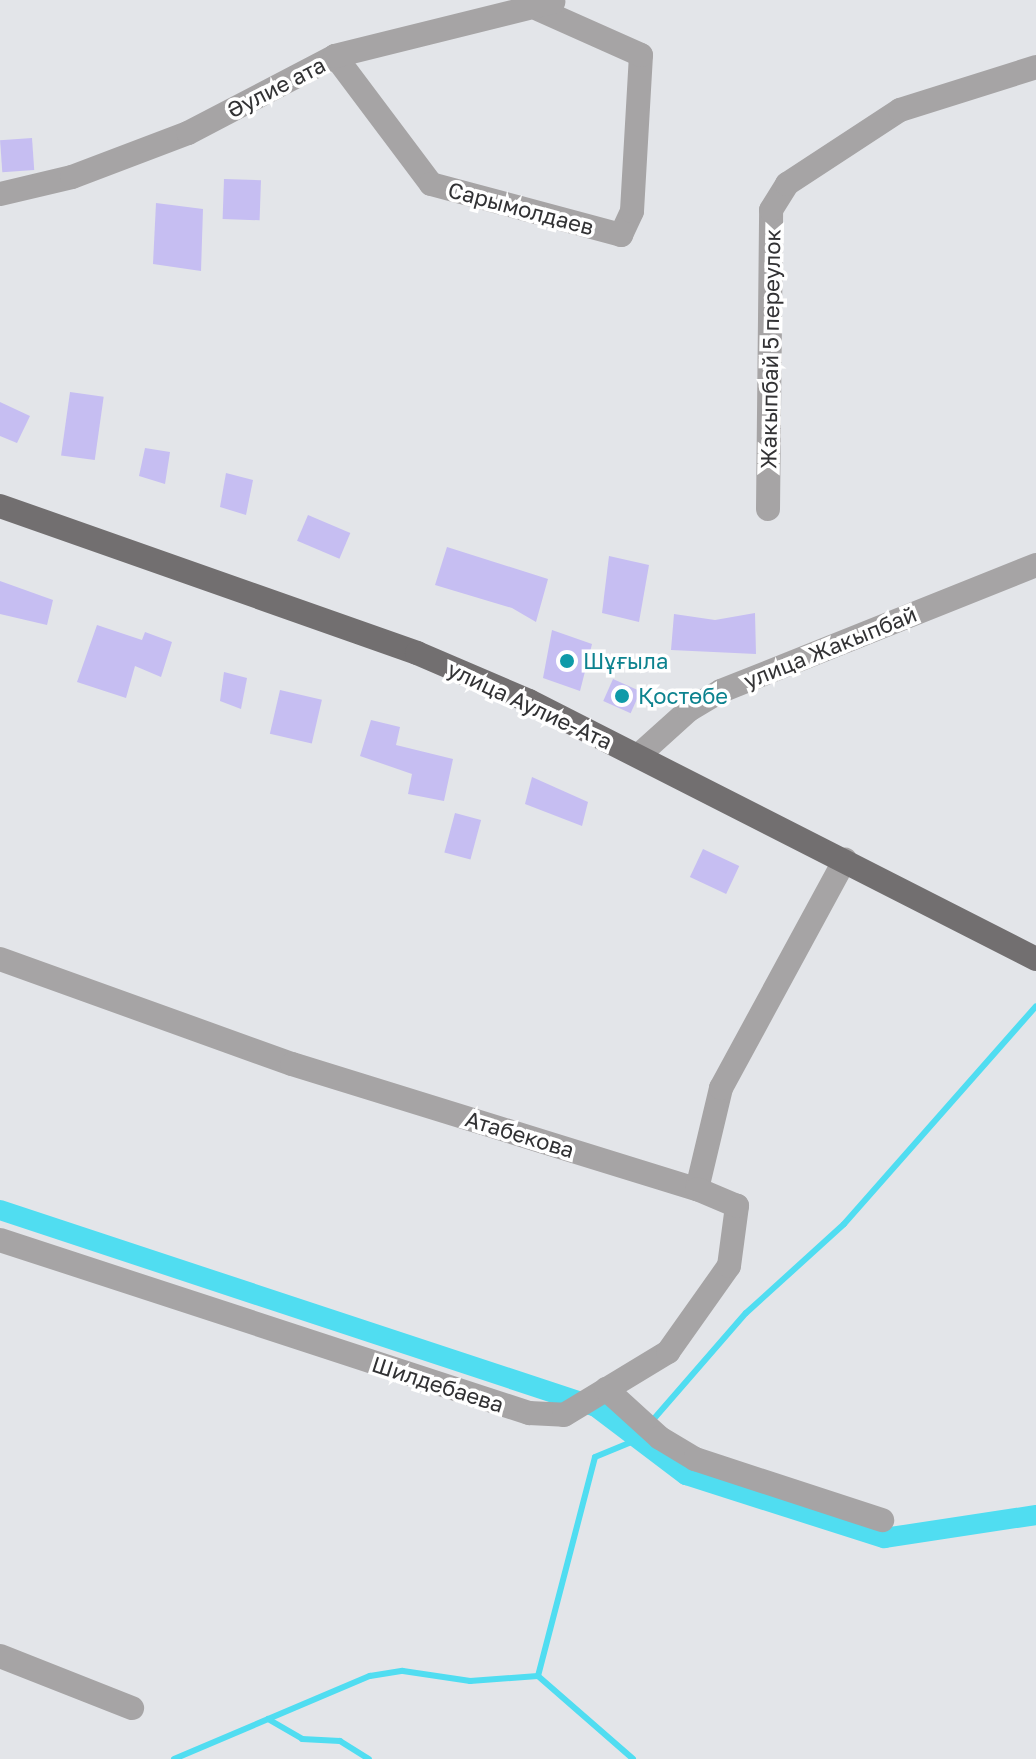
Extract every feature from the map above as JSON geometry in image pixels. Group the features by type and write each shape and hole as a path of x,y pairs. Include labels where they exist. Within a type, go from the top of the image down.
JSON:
{"main road":[{"name":"улица Аулие-Ата","path":"0,506 417,653 639,755 1036,959"}],"street":[{"name":"Әулие ата","path":"0,194 72,177 188,133 335,56 549,5"},
{"name":"Сарымолдаев","path":"335,56 431,184 621,235 632,211 641,55 549,5"},
{"name":"Жакыпбай 5 переулок","path":"768,509 771,210 787,184 900,110 1036,67"},
{"name":"улица Жакыпбай","path":"639,755 689,710 721,691 1036,565"},
{"path":"697,1189 721,1088 845,860"},
{"name":"Атабекова","path":"0,959 292,1064 697,1189"},
{"name":"Шилдебаева","path":"0,1240 529,1413 564,1415 668,1352 729,1266 737,1206 697,1189"},
{"path":"606,1389 660,1438 695,1459 882,1520"},
{"path":"0,1656 132,1708"}],"building":[{"path":"32,138 34,170 2,172 0,140"},
{"path":"224,179 261,180 260,220 223,219"},
{"path":"156,203 203,209 201,271 153,264"},
{"path":"70,392 104,397 95,460 61,455"},
{"path":"0,402 30,416 17,443 0,436"},
{"path":"145,448 170,452 165,484 139,476"},
{"path":"226,473 253,480 246,515 220,507"},
{"path":"308,515 350,533 339,559 297,541"},
{"path":"447,547 548,579 536,622 512,608 435,585"},
{"path":"609,556 649,565 639,622 602,613"},
{"path":"0,581 53,600 47,625 0,614"},
{"path":"755,613 756,654 671,650 674,614 715,620"},
{"path":"97,625 142,640 145,632 172,642 161,677 135,666 126,698 77,682"},
{"name":"Шұғыла","path":"552,630 592,644 580,691 543,678"},
{"path":"224,672 247,678 241,709 220,701"},
{"name":"Қостөбе","path":"613,679 640,691 631,713 603,701"},
{"path":"280,690 322,700 312,744 270,734"},
{"path":"371,720 400,727 396,745 453,759 444,801 408,794 412,774 360,756"},
{"path":"532,777 588,802 582,826 525,804"},
{"path":"455,813 481,820 470,860 444,853"},
{"path":"703,849 739,866 726,894 690,877"}],"waterway":[{"path":"652,1421 746,1313 844,1224 1036,1006"},
{"path":"0,1210 596,1407 686,1475 884,1538 1036,1515"},
{"path":"538,1676 595,1457 634,1441 644,1429"},
{"path":"174,1759 370,1676 403,1671 470,1681 538,1676 633,1759"},
{"path":"268,1719 302,1739 340,1741 369,1759"}],"place":[{"name":"Шұғыла","path":"567,661"},
{"name":"Қостөбе","path":"622,696"}]}
